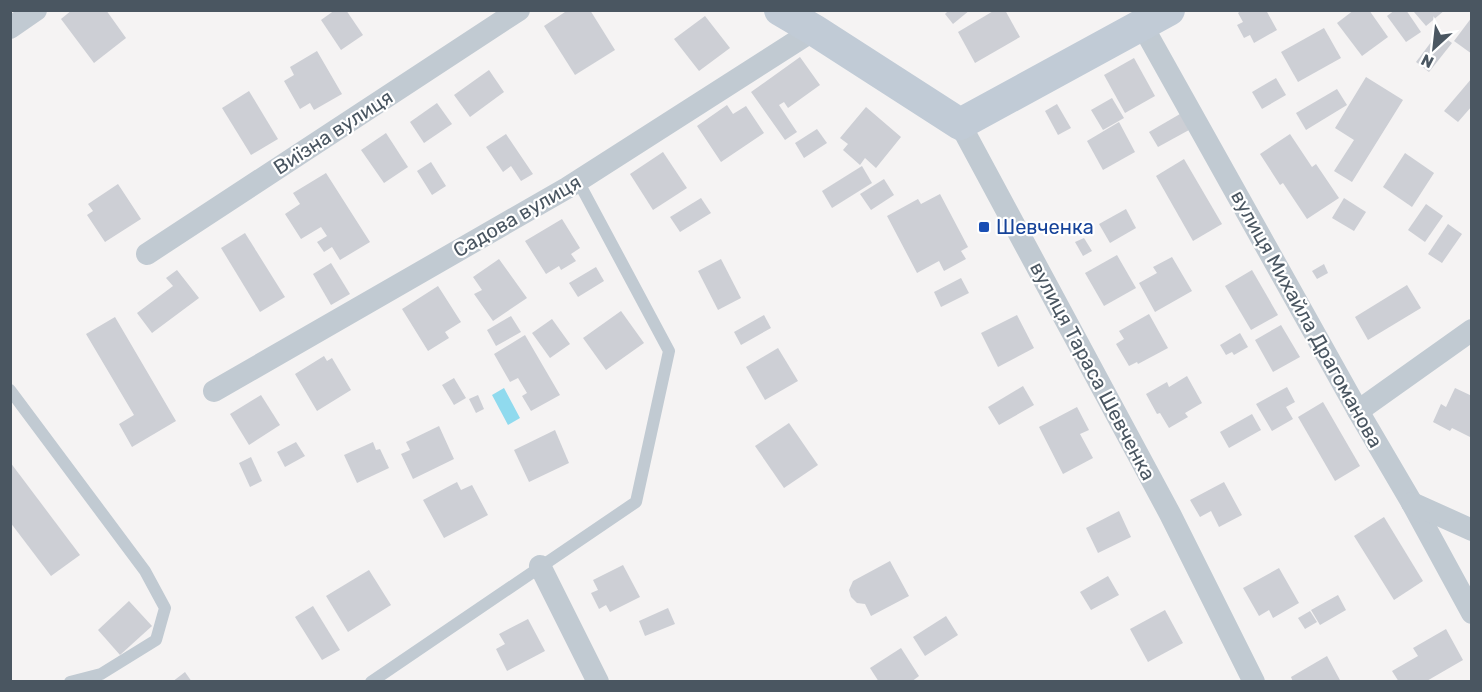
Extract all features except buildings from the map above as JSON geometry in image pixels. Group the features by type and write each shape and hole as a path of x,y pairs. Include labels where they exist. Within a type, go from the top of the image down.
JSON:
{"street":[{"path":"10,28 36,10"},
{"name":"Виїзна вулиця","path":"147,254 519,10"},
{"name":"вулиця Тараса Шевченка","path":"780,10 960,124 1170,514 1254,681"},
{"path":"960,124 1169,10"},
{"name":"вулиця Михайла Драгоманова","path":"1142,25 1472,613"},
{"name":"Садова вулиця","path":"214,391 578,181 814,30"},
{"path":"1358,411 1472,330"},
{"path":"1412,503 1472,530"},
{"path":"540,566 598,681"}],"lane":[{"path":"371,681 636,502 669,351 578,181"},
{"path":"10,390 145,571 165,608 156,640 102,674 70,681"}],"water":[{"path":"504,388 520,418 508,425 492,395"}],"place":[{"name":"Шевченка","path":"984,227"}]}
